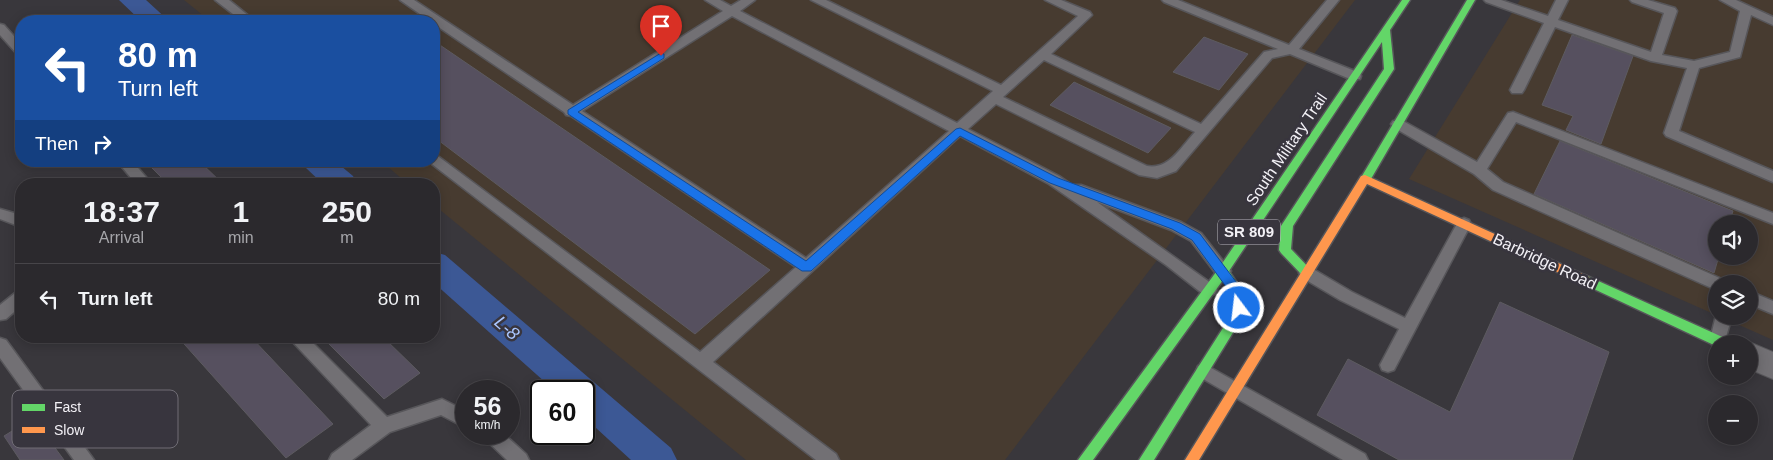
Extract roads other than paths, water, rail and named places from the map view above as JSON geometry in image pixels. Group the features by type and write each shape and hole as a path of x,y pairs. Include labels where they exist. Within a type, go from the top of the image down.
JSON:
{"main road":[{"name":"South Military Trail","path":"1085,460 1209,290 1406,0"},
{"path":"1192,460 1365,179 1471,0"},
{"path":"1307,273 1285,250 1287,226 1389,70 1386,30"},
{"name":"Barbridge Road","path":"1365,179 1708,336"},
{"path":"1146,460 1236,318 1242,299 1222,271"}],"street":[{"path":"1758,359 1773,366"}],"lane":[{"path":"406,0 428,15"},
{"path":"711,0 1054,180 1176,226 1196,237 1222,271"},
{"path":"571,112 749,0"},
{"path":"817,0 1144,171 1157,173 1171,168 1268,54 1291,50 1333,0"},
{"path":"701,362 960,131 1086,15 1051,0"},
{"path":"1168,0 1355,76"},
{"path":"1490,0 1655,58 1694,65 1736,54 1746,10"},
{"path":"1517,90 1562,0"},
{"path":"1636,0 1671,11 1655,58"},
{"path":"1726,0 1773,21"},
{"path":"226,1 242,15"},
{"path":"440,23 571,112 807,267"},
{"path":"0,28 15,44"},
{"path":"1043,54 1203,130"},
{"path":"1694,65 1671,133 1773,177"},
{"path":"1479,170 1513,116 1773,220"},
{"path":"1398,124 1479,170 1498,186 1708,280"},
{"path":"440,165 830,460"},
{"path":"129,167 140,178"},
{"path":"1054,180 1171,261 1209,290"},
{"path":"0,214 15,219"},
{"path":"1388,365 1464,224"},
{"path":"1307,273 1346,296 1409,327"},
{"path":"1758,301 1773,308"},
{"path":"0,314 15,302"},
{"path":"302,343 384,426"},
{"path":"0,345 33,390"},
{"path":"1204,371 1359,460"},
{"path":"338,460 384,426 442,407 455,414"},
{"path":"504,445 520,460"},
{"path":"76,448 85,460"}],"waterway":[{"name":"L-8","path":"131,0 149,15"},
{"name":"L-8","path":"323,167 335,178"},
{"name":"L-8","path":"440,269 567,380"},
{"name":"L-8","path":"595,405 658,460"}]}
